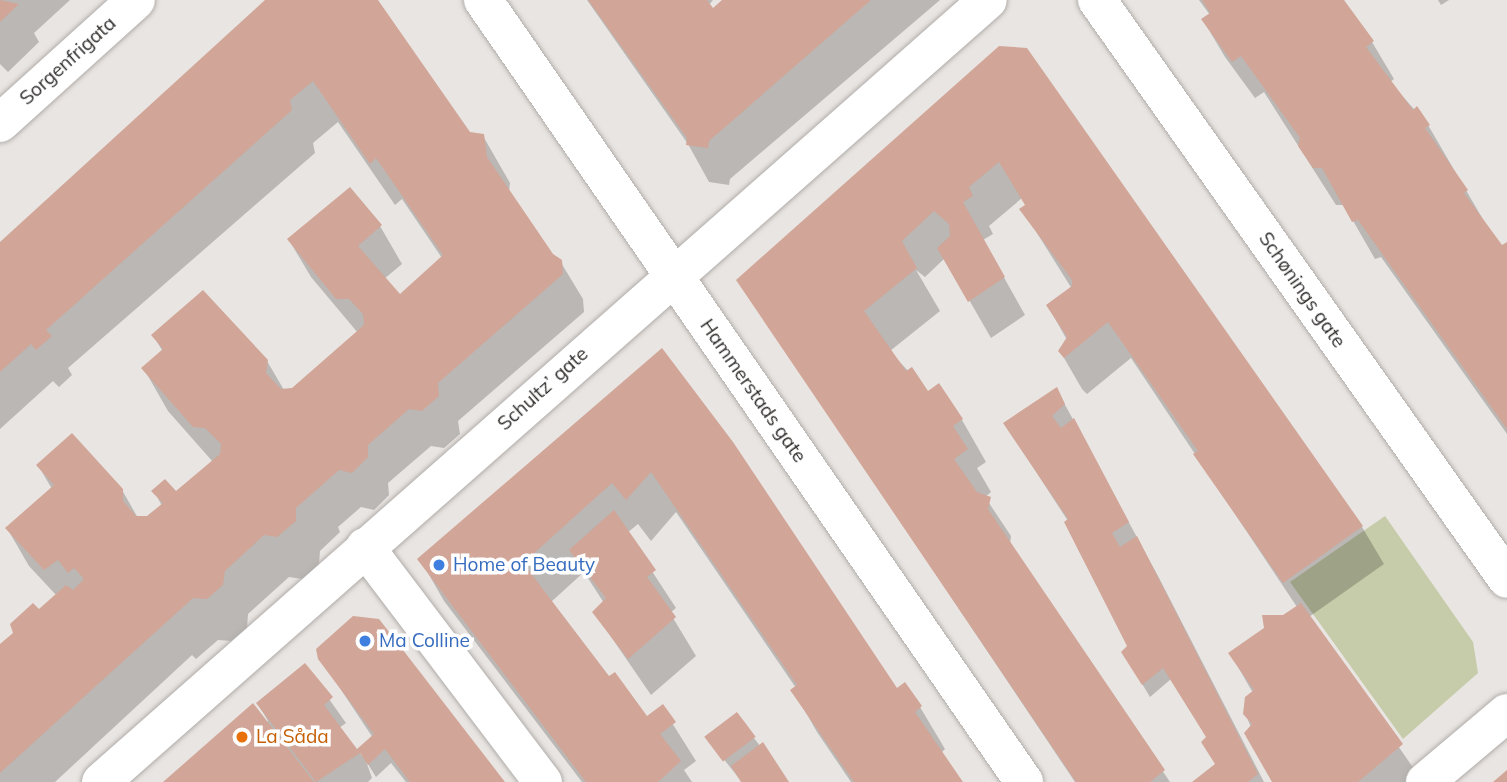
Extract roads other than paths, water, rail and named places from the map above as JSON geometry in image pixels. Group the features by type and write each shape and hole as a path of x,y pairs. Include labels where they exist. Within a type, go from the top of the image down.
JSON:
{"street":[{"name":"Sorgenfrigata","path":"0,122 136,0"},
{"name":"Hammerstads gate","path":"483,0 1024,782"},
{"name":"Schultz’ gate","path":"102,782 673,274 988,0"},
{"name":"Schønings gate","path":"1097,0 1507,579"},
{"path":"365,547 543,782"},
{"path":"1425,782 1507,713"}],"place":[{"name":"Home of Beauty","path":"439,565"},
{"name":"Ma Colline","path":"365,641"},
{"name":"La Såda","path":"242,737"}]}
